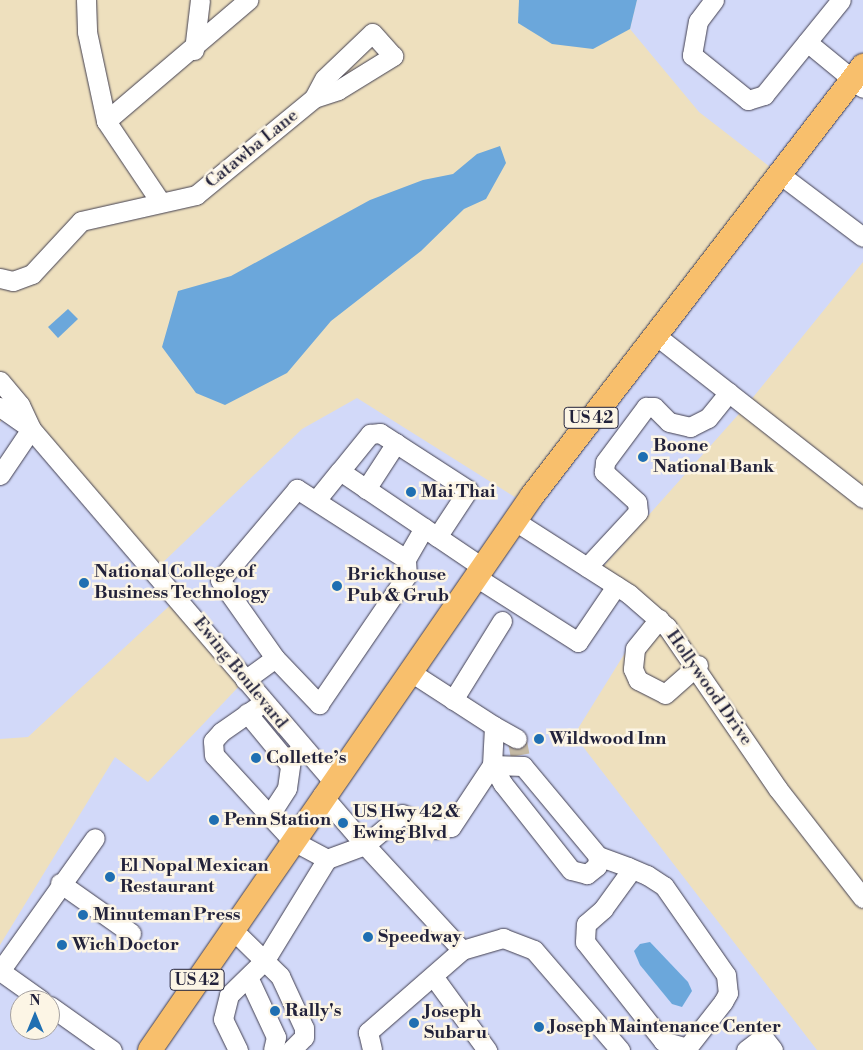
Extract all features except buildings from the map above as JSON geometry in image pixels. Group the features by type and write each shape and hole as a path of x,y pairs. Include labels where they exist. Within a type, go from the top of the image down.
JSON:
{"main road":[{"name":"US 42","path":"150,1050 327,787 515,521 654,334 778,173 860,78"}],"street":[{"path":"86,0 87,32 106,122 159,200"},
{"path":"194,50 200,0"},
{"path":"106,122 194,50 248,0"},
{"path":"714,0 698,20 692,55 743,99 764,95 841,0"},
{"path":"807,42 860,78"},
{"name":"Catawba Lane","path":"0,278 13,281 32,274 81,221 159,200 196,195 314,98"},
{"path":"778,173 863,236"},
{"path":"654,334 863,498"},
{"name":"Ewing Boulevard","path":"0,381 20,405 31,429"},
{"path":"587,567 638,512 637,502 604,472 605,462 646,407 654,407 669,422 690,427 708,418 728,392"},
{"name":"Ewing Boulevard","path":"0,407 31,429 156,569 301,747 327,787 373,840 462,950"},
{"path":"0,475 31,429"},
{"path":"316,499 370,434 380,433 468,490 406,559 407,575 319,704 276,658 220,580 297,489 316,499 406,559"},
{"path":"366,489 396,443"},
{"path":"340,471 431,533 517,606 578,642 616,586"},
{"name":"Hollywood Drive","path":"515,521 616,586 659,619 698,665 778,789 863,898"},
{"path":"659,619 635,649 634,668 638,680 665,694 698,665"},
{"path":"453,700 502,621"},
{"path":"246,680 276,658"},
{"path":"409,672 494,726 520,753 598,856 632,869 664,886 726,975 728,992 723,1002 687,1048 664,1041 585,942 586,924 604,909 632,869"},
{"path":"264,702 222,732 212,748 269,816 292,840 327,858"},
{"path":"247,713 289,764"},
{"path":"238,1050 223,1019 229,995 265,960 327,858 373,840 402,814 436,828 451,826 492,764 494,726"},
{"path":"269,816 287,788 289,764 301,747"},
{"path":"492,764 520,753"},
{"path":"492,764 570,870 587,874 597,866 598,856"},
{"path":"27,990 0,971 60,883 95,838"},
{"path":"60,883 131,933"},
{"path":"232,928 280,976 304,1028 304,1037 292,1050"},
{"path":"372,1050 368,1032 462,950 503,938 534,950 620,1050"},
{"path":"433,976 487,1050"},
{"path":"248,977 276,1037 273,1050"},
{"path":"60,1013 112,1050"},
{"path":"746,1050 768,1044"}],"shaded area":[{"path":"637,0 863,0 863,262 746,406 597,573 651,611 574,735 817,1050 0,1050 0,945 115,757 148,782 245,680 179,597 28,737 0,739 0,422 7,415 156,569 302,429 357,398 526,504 778,173 699,112 630,29"}],"water":[{"path":"519,0 637,0 630,29 593,49 552,44 518,23"},
{"path":"500,146 506,163 486,199 464,209 421,251 331,321 287,373 225,405 196,393 162,347 178,291 231,276 370,200 423,180 453,174 477,154"},
{"path":"68,309 78,319 58,338 48,327"},
{"path":"650,942 688,982 692,991 682,1007 672,1004 640,965 634,951 640,944"}],"tunnel":[{"path":"517,739 520,755"}],"place":[{"name":"Boone National Bank","path":"643,457"},
{"name":"Mai Thai","path":"411,492"},
{"name":"National College of Business Technology","path":"84,583"},
{"name":"Brickhouse Pub & Grub","path":"337,586"},
{"name":"Wildwood Inn","path":"539,739"},
{"name":"Collette’s","path":"256,758"},
{"name":"Penn Station","path":"214,820"},
{"name":"US Hwy 42 & Ewing Blvd","path":"343,823"},
{"name":"El Nopal Mexican Restaurant","path":"110,877"},
{"name":"Minuteman Press","path":"83,915"},
{"name":"Speedway","path":"368,937"},
{"name":"Wich Doctor","path":"62,945"},
{"name":"Rally's","path":"275,1011"},
{"name":"Joseph Subaru","path":"414,1023"},
{"name":"Joseph Maintenance Center","path":"539,1027"}]}
